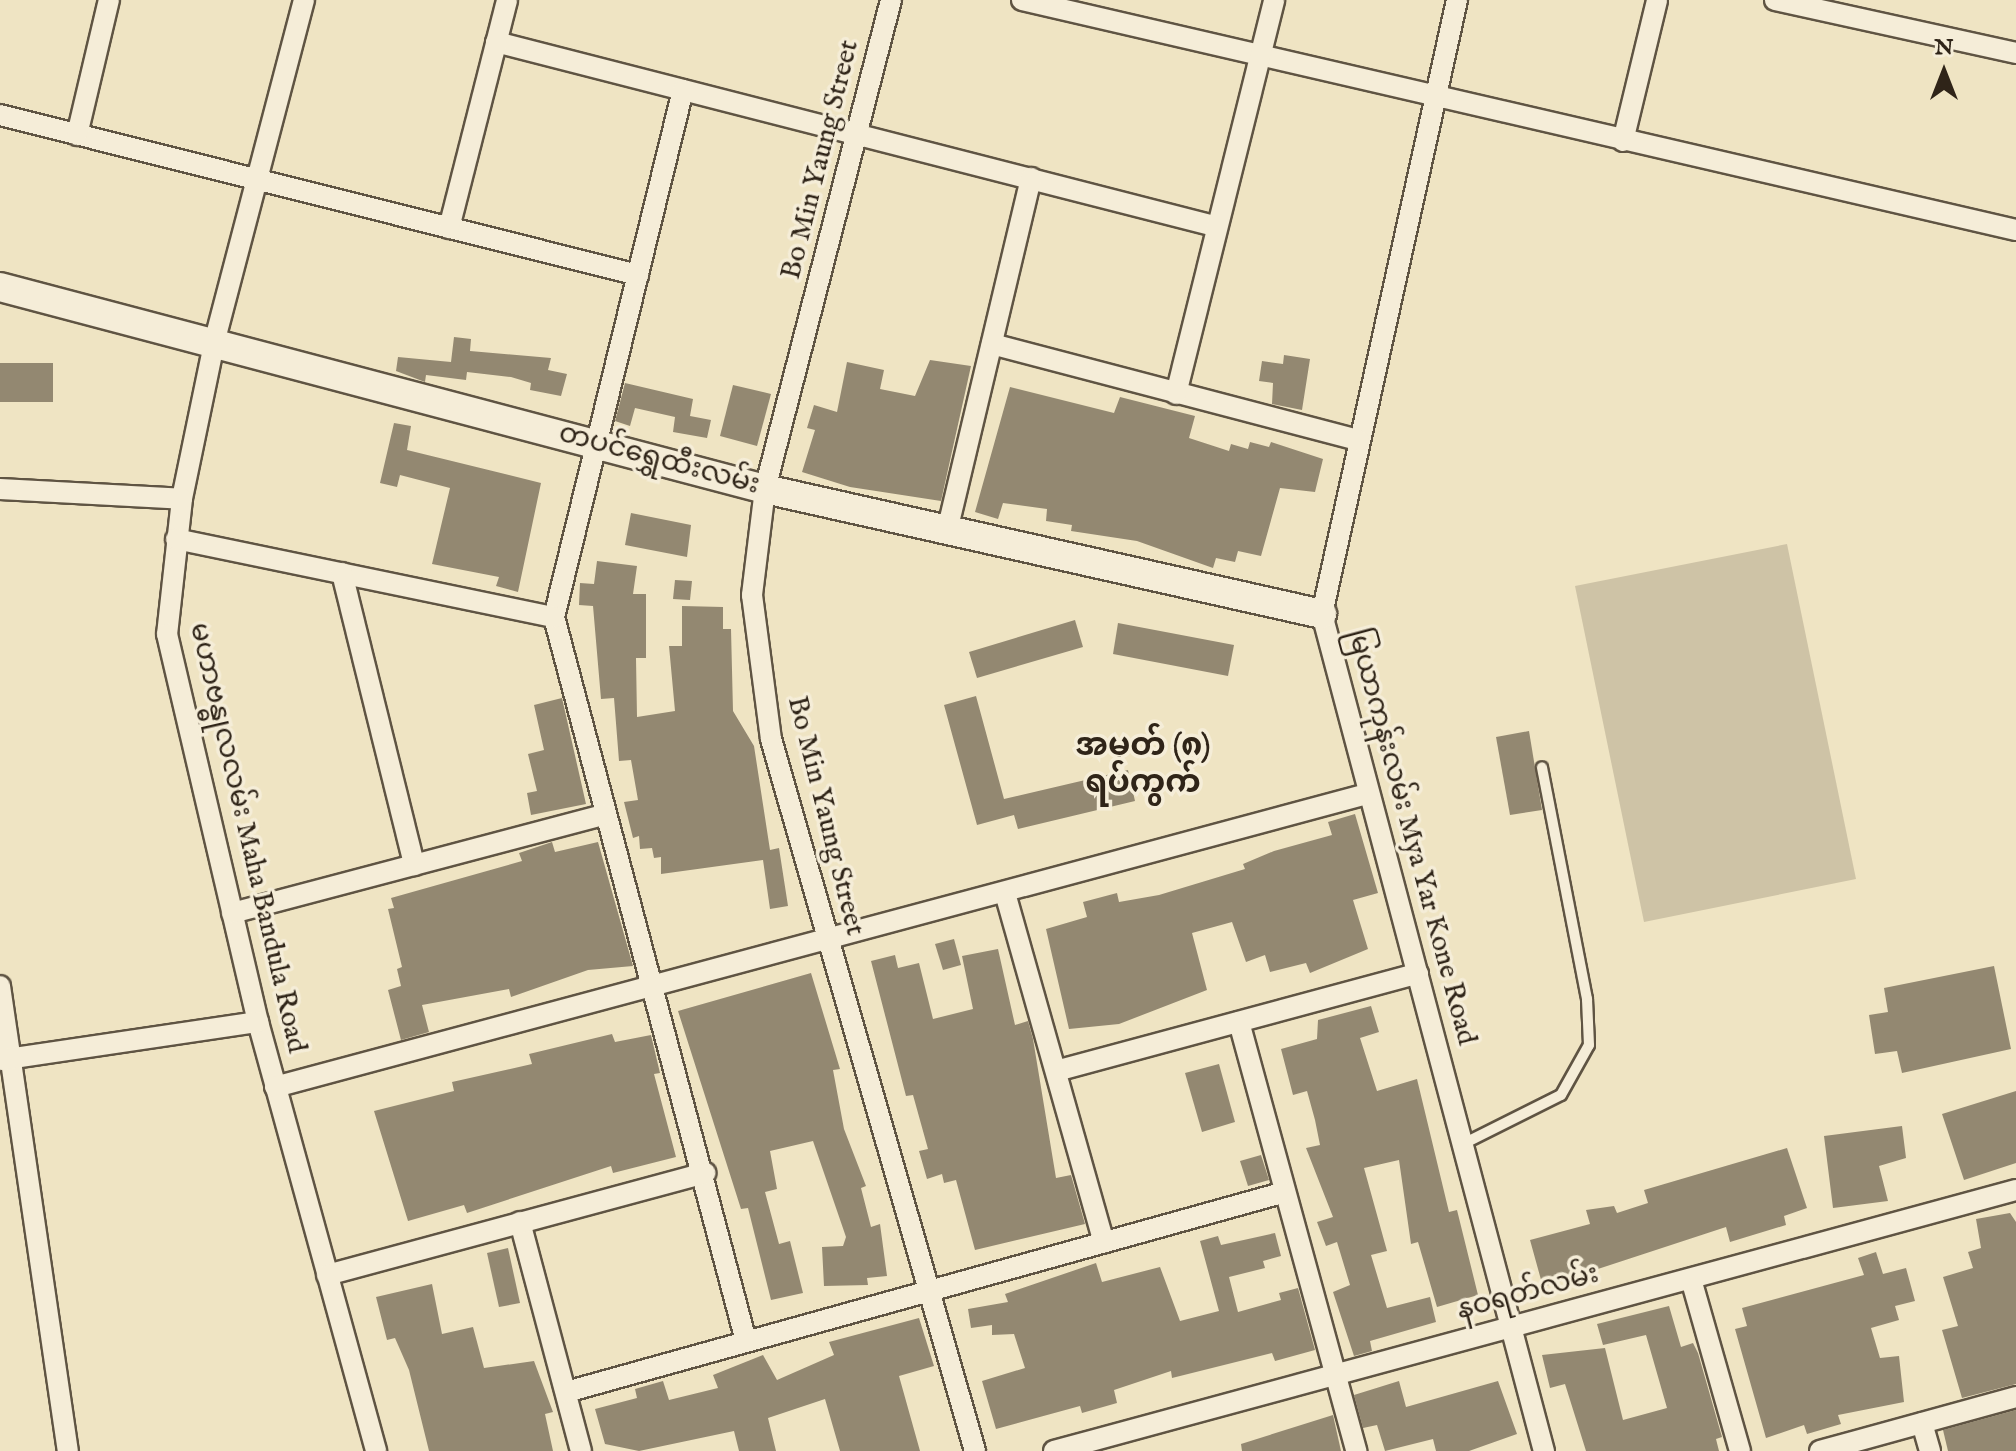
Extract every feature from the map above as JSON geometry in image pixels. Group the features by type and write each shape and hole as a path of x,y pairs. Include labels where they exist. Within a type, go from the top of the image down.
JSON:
{"street":[{"path":"77,135 109,0"},
{"name":"မဟာဗန္ဓုလလမ်း Maha Bandula Road","path":"304,0 214,344 182,499 167,634 258,1022 376,1451"},
{"path":"449,228 507,0"},
{"name":"Bo Min Yaung Street","path":"891,0 765,489 752,595 771,739 975,1451"},
{"path":"1022,0 2016,230"},
{"path":"1176,394 1214,226 1274,0"},
{"name":"မြယာကုန်းလမ်း Mya Yar Kone Road","path":"1457,0 1432,95 1322,614 1367,794 1467,1142 1510,1327 1544,1451"},
{"path":"1623,141 1657,0"},
{"path":"1775,0 1859,9 2016,53"},
{"path":"496,42 1214,226"},
{"path":"683,90 554,617 604,815 705,1173 746,1341"},
{"path":"0,115 638,275"},
{"path":"947,531 1031,178"},
{"name":"တပင်ရွှေထီးလမ်း","path":"0,287 765,489 1322,614"},
{"path":"992,344 1359,440"},
{"path":"0,489 182,499"},
{"path":"176,539 554,617"},
{"path":"342,573 414,865"},
{"path":"275,1087 1367,794"},
{"path":"232,913 604,815"},
{"path":"1005,893 1104,1242"},
{"path":"1056,1071 1418,973"},
{"path":"0,986 7,1059 68,1451"},
{"path":"7,1059 258,1022"},
{"path":"1239,1022 1356,1451"},
{"path":"327,1275 705,1173"},
{"name":"နဝရတ်လမ်း","path":"1054,1451 2016,1190"},
{"path":"566,1392 1285,1192"},
{"path":"520,1222 581,1451"},
{"path":"1691,1279 1740,1451"},
{"path":"1820,1451 2016,1397"},
{"path":"1922,1423 1930,1451"}],"lane":[{"path":"1467,1142 1561,1095 1589,1045 1587,999 1542,767"}],"shaded area":[{"path":"1787,544 1856,879 1644,922 1575,586"}],"building":[{"path":"454,337 471,339 470,351 551,358 548,370 567,374 561,396 530,390 531,383 511,377 467,372 466,380 426,375 425,382 396,371 398,357 451,362"},
{"path":"1284,355 1310,359 1302,410 1272,404 1273,383 1259,381 1262,361 1283,364"},
{"path":"930,360 971,366 941,501 850,487 802,472 815,430 807,428 814,405 837,412 847,362 884,370 880,389 915,396"},
{"path":"0,363 53,363 53,402 0,402"},
{"path":"625,383 693,399 690,416 711,420 707,438 673,432 675,417 635,408 630,426 615,421"},
{"path":"733,385 771,394 757,446 720,436"},
{"path":"1010,387 1114,413 1120,397 1195,416 1189,438 1229,451 1231,444 1248,449 1250,442 1269,447 1271,442 1323,459 1315,492 1280,488 1261,556 1238,551 1235,562 1216,558 1213,568 1137,541 1071,531 1072,525 1046,521 1047,509 1003,503 998,519 975,512"},
{"path":"394,423 411,426 407,450 541,483 518,592 496,586 499,577 432,564 450,488 400,475 397,487 380,483"},
{"path":"631,513 691,525 687,557 625,545"},
{"path":"597,561 637,566 633,594 646,594 646,658 636,658 637,717 675,711 669,646 682,646 682,606 723,607 723,629 731,629 733,711 754,746 770,850 779,848 788,906 770,909 763,860 661,874 661,857 654,858 652,848 640,849 639,836 633,838 624,802 638,800 631,760 619,761 614,698 601,699 593,606 579,605 580,583 594,584"},
{"path":"675,580 692,581 690,600 673,599"},
{"path":"1075,620 1083,647 977,678 969,652"},
{"path":"1118,623 1234,645 1228,676 1113,654"},
{"path":"976,696 1004,799 1128,770 1135,801 1018,829 1014,815 977,825 944,705"},
{"path":"562,698 586,804 531,815 527,793 537,791 528,754 544,750 534,705"},
{"path":"1529,731 1542,810 1510,815 1496,737"},
{"path":"1355,814 1378,893 1353,900 1368,949 1310,973 1306,963 1270,972 1265,955 1246,962 1232,922 1192,933 1207,990 1119,1024 1069,1029 1046,929 1087,917 1083,902 1117,893 1119,902 1159,895 1245,869 1243,864 1274,851 1332,835 1328,822"},
{"path":"552,842 555,852 598,842 633,966 588,970 511,997 509,989 422,1005 429,1032 401,1040 388,990 401,986 397,969 402,967 388,909 394,908 391,898 522,861 519,853"},
{"path":"954,939 961,965 943,970 935,944"},
{"path":"998,949 1015,1025 1028,1021 1033,1039 1056,1178 1071,1175 1085,1224 975,1250 956,1180 944,1183 942,1174 927,1179 919,1151 928,1149 913,1095 906,1096 871,961 895,955 898,968 919,963 933,1019 973,1009 962,956"},
{"path":"1994,966 2011,1049 1902,1073 1897,1051 1875,1054 1869,1015 1888,1012 1884,988"},
{"path":"811,973 840,1069 833,1070 844,1129 866,1186 861,1188 871,1227 880,1224 887,1276 867,1278 868,1285 824,1286 822,1247 843,1246 846,1237 813,1141 770,1151 777,1189 765,1192 779,1244 790,1241 803,1293 771,1300 748,1208 741,1209 678,1011"},
{"path":"1371,1006 1379,1032 1360,1038 1377,1091 1417,1079 1449,1212 1457,1210 1478,1295 1437,1307 1418,1242 1411,1244 1399,1160 1364,1168 1387,1251 1371,1255 1387,1308 1430,1297 1436,1322 1370,1341 1372,1351 1354,1356 1333,1292 1350,1285 1337,1242 1326,1246 1317,1222 1333,1217 1306,1148 1320,1145 1315,1120 1307,1091 1293,1095 1281,1049 1317,1039 1318,1020"},
{"path":"612,1034 615,1042 651,1035 660,1073 654,1074 676,1157 613,1173 611,1166 467,1213 464,1205 408,1221 374,1111 454,1091 452,1082 532,1064 529,1054"},
{"path":"1219,1064 1235,1122 1202,1132 1185,1073"},
{"path":"2016,1091 2016,1163 1964,1180 1942,1114"},
{"path":"1902,1126 1906,1158 1879,1166 1888,1201 1833,1208 1824,1136"},
{"path":"1787,1148 1807,1208 1784,1216 1786,1225 1730,1242 1726,1227 1543,1287 1530,1240 1590,1224 1586,1210 1614,1206 1617,1213 1648,1203 1644,1190"},
{"path":"1261,1155 1269,1180 1248,1186 1240,1161"},
{"path":"2010,1213 2016,1222 2016,1384 1962,1398 1942,1330 1958,1326 1943,1277 1973,1268 1968,1252 1981,1248 1976,1219"},
{"path":"1275,1233 1281,1256 1263,1261 1265,1268 1229,1277 1238,1312 1281,1300 1279,1293 1298,1288 1315,1350 1275,1361 1272,1353 1172,1378 1171,1371 1114,1390 1117,1403 1082,1413 1080,1406 996,1429 982,1381 1025,1368 1014,1334 992,1335 992,1325 971,1328 968,1309 1008,1302 1005,1294 1096,1263 1102,1282 1160,1267 1180,1321 1219,1311 1200,1241 1218,1236 1221,1245"},
{"path":"508,1248 520,1303 499,1307 487,1253"},
{"path":"1876,1252 1883,1274 1906,1268 1915,1301 1895,1306 1899,1320 1871,1328 1880,1358 1899,1356 1904,1402 1838,1415 1841,1424 1807,1434 1804,1425 1766,1438 1735,1329 1747,1326 1742,1308 1864,1275 1858,1258"},
{"path":"432,1284 442,1334 473,1327 484,1368 534,1361 553,1412 545,1414 553,1451 429,1451 409,1370 395,1338 387,1340 376,1297"},
{"path":"1669,1306 1681,1347 1693,1343 1698,1353 1722,1437 1716,1439 1719,1451 1586,1451 1565,1384 1550,1388 1542,1355 1605,1348 1623,1420 1667,1408 1646,1335 1603,1345 1597,1324"},
{"path":"919,1318 934,1366 899,1376 920,1451 840,1451 825,1399 768,1418 776,1451 739,1451 734,1431 639,1451 605,1444 595,1409 637,1398 635,1389 663,1381 669,1400 718,1388 713,1375 763,1355 777,1380 834,1355 829,1342"},
{"path":"1399,1381 1406,1407 1498,1381 1517,1434 1469,1451 1436,1451 1433,1439 1385,1451 1377,1425 1363,1428 1354,1395"},
{"path":"2016,1410 2016,1451 1948,1451 1943,1430"},
{"path":"1333,1415 1341,1451 1242,1451 1241,1444"}],"district":[{"name":"အမှတ် (၈) ရပ်ကွက်","path":"1143,766"}]}
